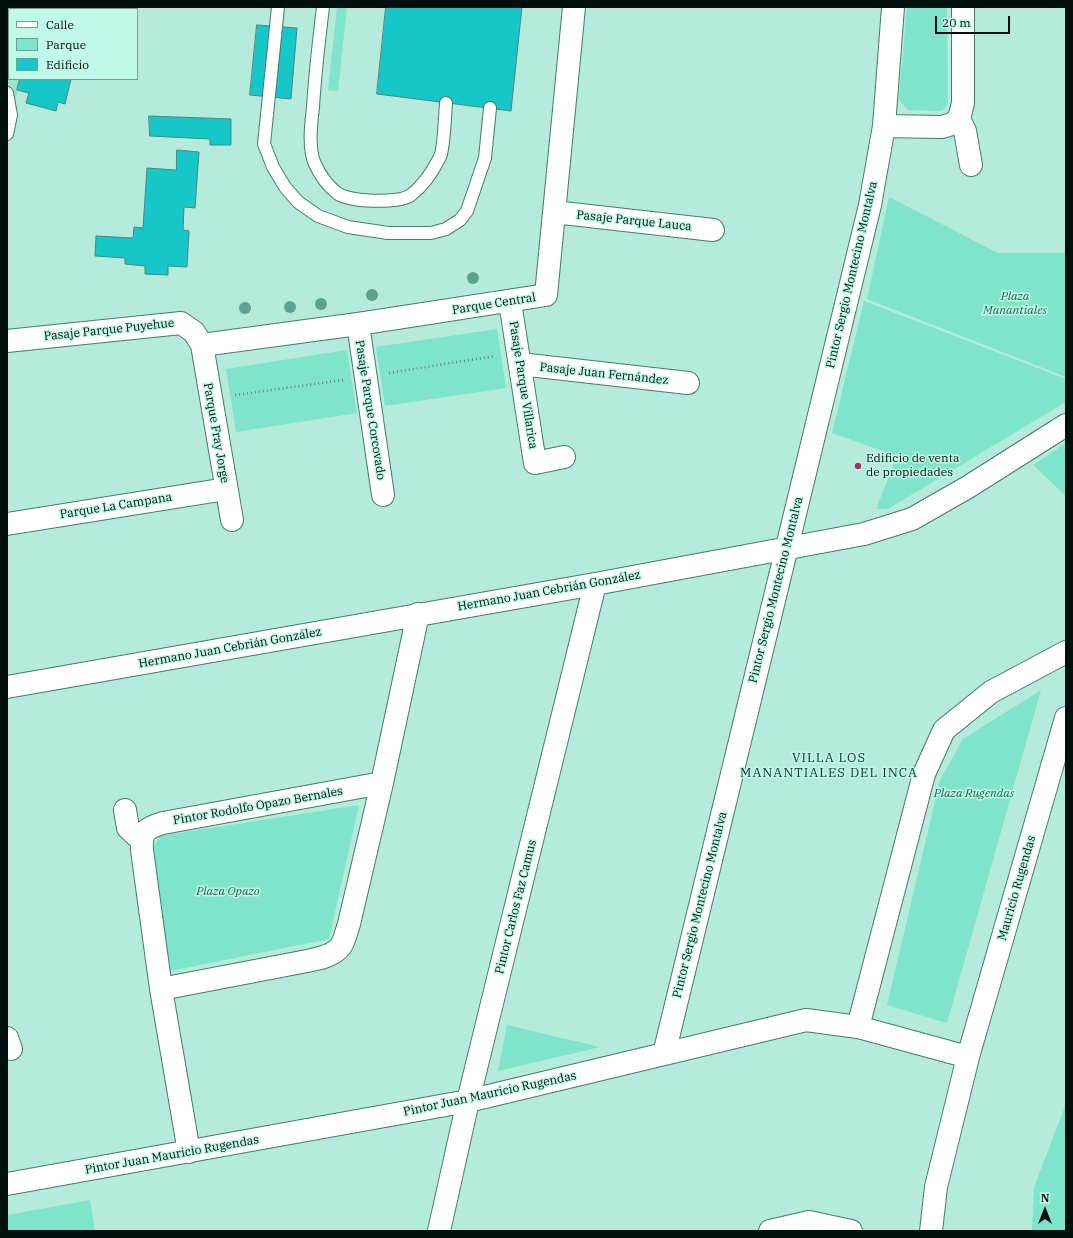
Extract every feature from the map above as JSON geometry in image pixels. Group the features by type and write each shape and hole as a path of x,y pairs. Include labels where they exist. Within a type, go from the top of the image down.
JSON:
{"street":[{"name":"Parque Central","path":"202,345 510,302 546,295 574,7"},
{"name":"Pintor Sergio Montecino Montalva","path":"664,1054 870,205 884,126 893,7"},
{"path":"884,126 942,127 952,124 959,119 963,103 963,7"},
{"path":"959,119 965,131 971,165"},
{"name":"Pasaje Parque Lauca","path":"554,212 713,230"},
{"name":"Pasaje Parque Villarica","path":"510,302 535,463 564,457"},
{"name":"Pasaje Parque Puyehue","path":"7,341 181,323 194,332 202,345"},
{"name":"Pasaje Parque Corcovado","path":"358,324 383,495"},
{"name":"Parque Fray Jorge","path":"202,345 232,520"},
{"name":"Pasaje Juan Fernández","path":"519,359 688,383"},
{"name":"Hermano Juan Cebrián González","path":"7,687 595,584 864,534 912,519 968,487 1066,425"},
{"name":"Parque La Campana","path":"7,524 226,489"},
{"name":"Pintor Carlos Faz Camus","path":"439,1231 468,1101 595,584"},
{"path":"161,989 324,957 337,950 342,943 349,924 382,783 418,614"},
{"path":"858,1027 924,774 944,730 991,692 1066,652"},
{"name":"Mauricio Rugendas","path":"931,1231 936,1187 968,1057 1066,718"},
{"name":"Pintor Rodolfo Opazo Bernales","path":"141,840 144,832 151,827 163,824 382,783"},
{"path":"125,810 128,828 141,840 161,989 189,1152"},
{"name":"Pintor Juan Mauricio Rugendas","path":"7,1184 468,1101 806,1020 858,1027 968,1057"},
{"path":"770,1231 809,1222 852,1231"}],"lane":[{"path":"278,7 264,144 273,168 285,187 298,202 318,216 348,227 388,233 431,233 446,228 460,220 467,211 484,158 490,108"},
{"path":"323,7 314,92 311,133 312,148 314,163 324,180 338,194 353,199 368,201 396,201 410,196 428,178 441,155 446,103"},
{"path":"7,93 11,115 7,134"}],"path":[{"path":"210,398 366,376 519,359"}],"shaded area":[{"path":"7,28 8,80 21,80 7,137"}],"green space":[{"path":"7,7 25,7 8,8 7,28"},
{"path":"337,7 347,7 338,91 328,90"},
{"path":"907,7 947,7 948,103 943,110 908,110 900,101 899,97"},
{"name":"Plaza Manantiales","path":"889,197 998,253 1066,253 1066,377 867,299"},
{"path":"864,301 1066,379 1066,402 888,509 876,509 897,456 832,433"},
{"path":"497,329 506,388 385,406 376,347"},
{"path":"347,350 357,413 236,432 226,369"},
{"path":"1066,443 1066,496 1033,465"},
{"name":"Plaza Rugendas","path":"1041,690 947,1023 887,1005 940,780 963,739"},
{"name":"Plaza Opazo","path":"359,805 329,939 170,971 151,850 160,836"},
{"path":"507,1025 600,1047 498,1071"},
{"path":"1066,1104 1066,1231 1032,1231 1034,1187"},
{"path":"90,1200 95,1231 7,1231 7,1215"}],"building":[{"path":"386,7 522,7 511,111 377,94"},
{"path":"257,25 297,28 291,99 250,95"},
{"path":"20,80 71,80 65,104 58,102 56,111 26,103 29,93 17,90"},
{"path":"149,116 231,119 231,145 210,145 210,139 150,136"},
{"path":"177,150 199,152 195,208 184,207 183,230 189,231 187,267 168,266 168,275 145,274 145,266 125,264 125,258 95,256 96,236 133,238 134,227 143,228 147,168 176,170"}],"place":[{"name":"Edificio de venta de propiedades","path":"858,466"}],"district":[{"name":"VILLA LOS MANANTIALES DEL INCA","path":"829,766"}]}
